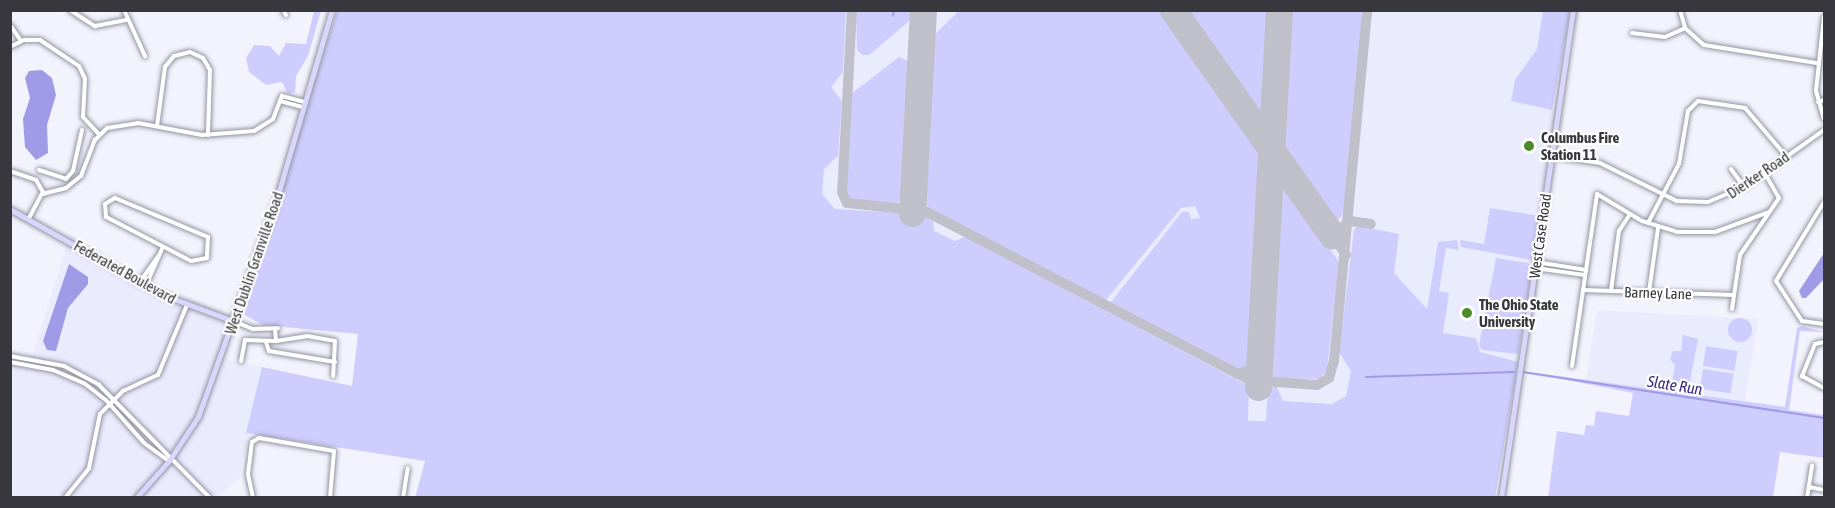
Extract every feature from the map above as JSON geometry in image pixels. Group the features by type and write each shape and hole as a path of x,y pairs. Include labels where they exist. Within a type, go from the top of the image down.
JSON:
{"main road":[{"name":"West Dublin Granville Road","path":"136,498 169,461 198,417 277,198 332,10"},
{"name":"West Case Road","path":"1501,498 1573,10"},
{"name":"Federated Boulevard","path":"10,209 140,282 187,305 233,321"}],"street":[{"path":"70,10 95,26 127,20"},
{"path":"124,10 145,56"},
{"path":"1680,10 1685,28 1713,47 1817,63"},
{"path":"1824,17 1817,63 1818,102 1824,119"},
{"path":"10,25 21,41"},
{"path":"1632,33 1665,37 1685,28"},
{"path":"10,47 21,41 45,42 80,68 85,79 83,117 99,134"},
{"path":"157,126 164,72 171,58 183,52 206,62 213,95 208,135"},
{"path":"99,134 128,124 157,126 208,135 260,130 274,117 282,96 304,105"},
{"path":"1818,102 1824,100"},
{"path":"280,102 304,105"},
{"path":"1648,223 1679,164 1687,115 1695,103 1745,108 1786,156"},
{"path":"66,179 73,171 82,130"},
{"name":"Dierker Road","path":"1552,156 1600,163 1661,196 1708,202 1744,187 1824,130"},
{"path":"29,218 44,194 69,186 87,168 99,134"},
{"path":"1731,169 1744,187"},
{"path":"39,170 66,179 69,186"},
{"path":"10,171 36,180 44,194"},
{"path":"1732,309 1740,255 1780,194 1764,172"},
{"path":"1572,366 1597,194 1658,228 1714,232 1769,212"},
{"path":"115,198 208,237 209,253 204,261 196,263 162,249 103,215 105,204 115,198"},
{"path":"1824,202 1776,281 1802,321 1824,324"},
{"path":"1611,291 1619,231 1630,214"},
{"path":"1649,292 1658,228"},
{"path":"140,282 162,249"},
{"path":"146,285 158,256"},
{"path":"1536,265 1585,273"},
{"name":"Barney Lane","path":"1583,290 1734,295"},
{"path":"65,498 90,468 98,419 111,402 152,381 161,371 187,305"},
{"name":"Federated Boulevard","path":"233,321 253,329 277,329 276,341"},
{"path":"241,361 245,340 266,342 307,336 335,341 333,376"},
{"path":"266,342 268,351 335,362"},
{"path":"1824,342 1817,342 1802,378 1824,388"},
{"path":"10,356 64,366 99,385 133,433 169,461 210,498"},
{"path":"10,362 73,377 111,402"},
{"path":"253,498 248,474 256,438 312,446 336,454 330,498"},
{"path":"1808,498 1812,465"},
{"path":"403,498 408,468"},
{"path":"1809,487 1824,490"}],"shaded area":[{"path":"846,10 843,72 831,87 842,101 838,156 824,169 822,194 835,209 921,214 933,220 934,231 955,241 965,237 1249,386 1248,421 1266,421 1268,387 1277,387 1283,401 1332,404 1346,396 1351,371 1339,352 1354,229 1360,226 1399,234 1394,273 1427,309 1438,242 1457,240 1459,250 1446,248 1439,291 1449,293 1443,333 1476,338 1480,352 1518,362 1495,497 415,498 425,461 246,433 262,367 352,386 358,334 263,325 241,313 337,11"},
{"path":"960,10 1161,11 1261,151 1250,365 1243,371 1111,302 1182,212 1189,212 1191,219 1200,218 1195,206 1181,208 1106,300 928,207 922,196 931,38"},
{"path":"1288,10 1362,11 1347,207 1338,221 1330,217 1280,144"},
{"path":"314,11 321,11 308,56 296,76 295,92 288,94 282,82 266,85 249,72 246,58 254,45 270,46 279,56 286,43 306,44"},
{"path":"789,11 1570,11 1517,369 1360,497 738,334"},
{"path":"856,11 914,11 914,17 869,55 862,55 857,50"},
{"path":"1184,11 1270,11 1264,115 1257,115"},
{"path":"1543,11 1570,11 1552,110 1511,101 1515,80 1537,49"},
{"path":"899,57 910,62 903,199 897,203 852,202 846,193 851,94"},
{"path":"42,70 52,78 56,95 47,125 48,153 36,160 25,147 23,119 30,98 25,78 29,71"},
{"path":"1279,185 1284,185 1339,262 1327,370 1320,379 1274,378 1268,372"},
{"path":"1490,208 1540,216 1532,260 1461,247 1460,240 1484,244"},
{"path":"70,235 154,284 225,312 233,321 220,358 262,367 239,479 217,497 11,497 10,362 30,364"},
{"path":"1824,253 1824,279 1806,298 1802,298 1799,291"},
{"path":"1496,258 1528,263 1532,268 1518,354 1482,350 1479,345"},
{"path":"69,264 88,277 88,284 68,308 56,351 47,350 43,341"},
{"path":"1597,310 1758,319 1745,403 1586,379"},
{"path":"1740,318 1749,321 1752,330 1749,339 1740,342 1731,339 1728,330 1731,321"},
{"path":"1802,326 1824,332 1800,331 1789,410 1824,415 1824,458 1780,452 1773,497 1548,497 1557,431 1584,435 1586,425 1594,426 1596,411 1629,416 1633,393 1522,371 1785,407 1797,328"},
{"path":"1683,335 1698,339 1688,392 1671,389 1675,365 1670,359 1673,351 1681,351"},
{"path":"1706,346 1738,351 1734,371 1703,366"},
{"path":"1703,369 1734,374 1730,394 1700,389"}],"waterway":[{"path":"893,16 894,10"},
{"name":"Slate Run","path":"1366,377 1514,372"},
{"name":"Slate Run","path":"1523,372 1824,418"}],"taxiway":[{"path":"852,10 842,192 847,203 925,211 1249,380 1317,385 1329,378 1334,361 1367,10"},
{"path":"1346,255 1332,235 1350,221 1371,224"},
{"path":"1237,374 1259,367"}],"runway":[{"path":"912,213 923,10"},
{"path":"1173,10 1332,235"},
{"path":"1258,387 1279,10"}],"place":[{"name":"Columbus Fire Station 11","path":"1529,146"},
{"name":"The Ohio State University","path":"1467,313"}]}
